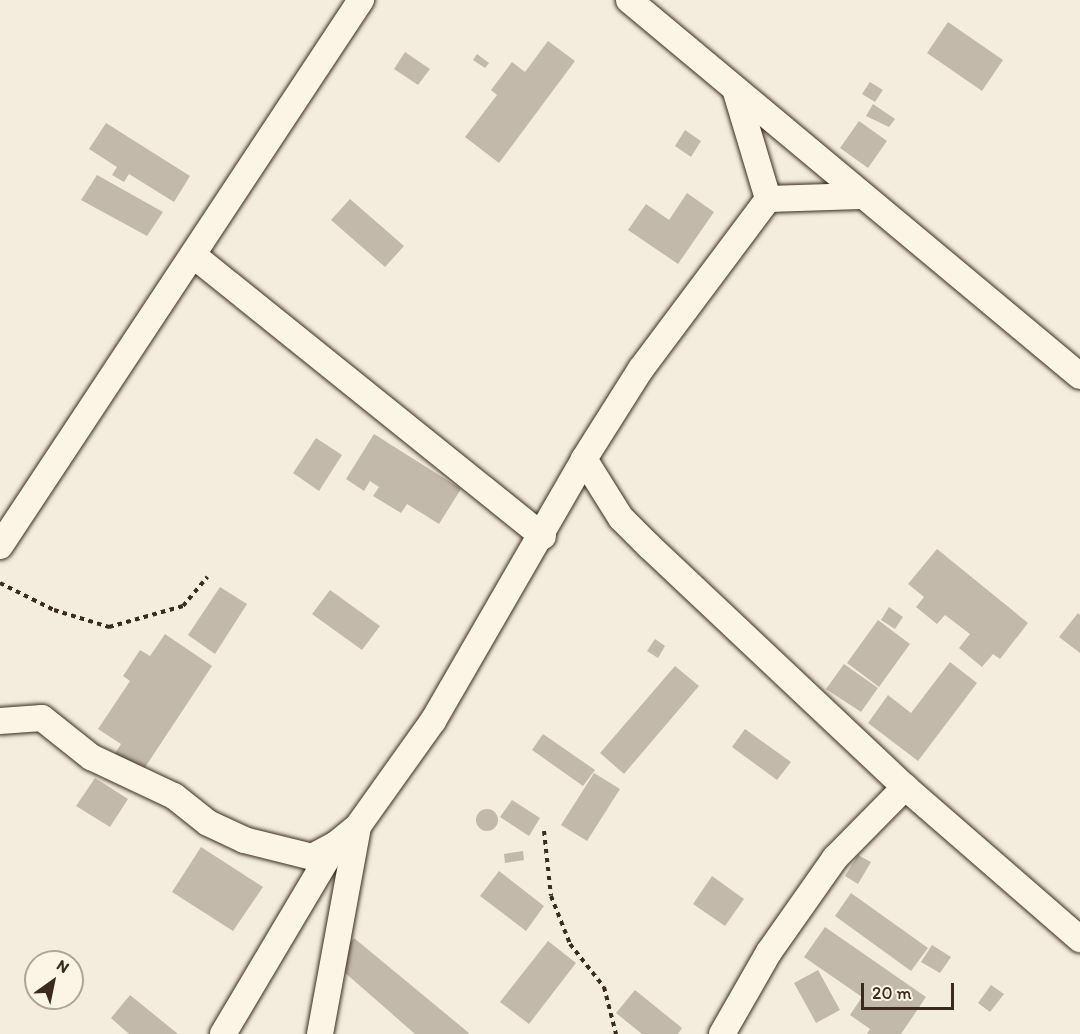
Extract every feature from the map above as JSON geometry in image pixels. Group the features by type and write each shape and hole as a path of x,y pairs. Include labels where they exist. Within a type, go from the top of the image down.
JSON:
{"street":[{"path":"0,546 361,0"},
{"path":"629,0 860,196 1080,376"},
{"path":"736,92 768,199"},
{"path":"768,199 860,196"},
{"path":"0,721 42,718 92,757 174,796 207,823 244,840 312,857 336,844 358,826 433,721 543,536 584,459 641,369 768,199"},
{"path":"193,255 543,536"},
{"path":"584,459 621,518 642,539 905,787 1080,939"},
{"path":"722,1034 769,952 836,858 905,787"},
{"path":"320,1034 358,826"},
{"path":"223,1034 336,844"}],"path":[{"path":"0,583 54,610 109,627 183,606 207,577"},
{"path":"544,831 550,896 570,944 604,987 616,1034"}],"building":[{"path":"948,22 1003,60 982,91 927,53"},
{"path":"548,41 575,61 499,163 465,137 497,95 491,90 512,62 525,72"},
{"path":"405,52 430,69 418,85 394,69"},
{"path":"477,54 489,63 485,68 473,60"},
{"path":"870,82 883,90 875,102 862,94"},
{"path":"873,104 895,119 889,127 866,116"},
{"path":"859,121 887,141 868,168 840,148"},
{"path":"106,123 190,176 174,202 129,174 124,182 112,175 117,167 89,149"},
{"path":"685,130 701,141 691,157 675,146"},
{"path":"97,175 163,212 147,236 81,200"},
{"path":"687,193 714,212 678,264 628,230 646,204 669,220"},
{"path":"350,199 404,246 385,267 331,220"},
{"path":"374,434 461,489 439,524 407,504 401,513 373,496 379,487 370,481 364,491 346,479"},
{"path":"316,438 342,455 319,491 293,473"},
{"path":"937,549 1028,623 1000,659 993,654 982,667 959,648 970,634 945,615 937,624 916,607 924,597 908,584"},
{"path":"220,587 247,604 215,654 188,635"},
{"path":"330,590 380,626 362,650 312,614"},
{"path":"889,607 903,617 895,629 881,620"},
{"path":"1078,613 1080,615 1080,653 1059,637"},
{"path":"878,620 910,644 879,687 847,663"},
{"path":"165,634 212,666 138,778 111,760 121,744 98,729 130,681 123,676 140,650 150,656"},
{"path":"655,639 665,646 658,658 647,651"},
{"path":"950,662 977,683 918,761 868,723 888,695 911,713"},
{"path":"844,664 878,688 861,712 826,689"},
{"path":"675,666 699,686 624,774 600,753"},
{"path":"745,729 791,762 777,780 732,747"},
{"path":"543,734 595,770 583,786 532,750"},
{"path":"594,773 620,789 587,841 561,825"},
{"path":"95,778 128,799 110,827 76,806"},
{"path":"512,800 540,818 529,836 500,817"},
{"path":"483,809 491,809 498,816 498,824 491,831 483,831 476,824 476,816"},
{"path":"201,847 263,887 233,931 172,892"},
{"path":"523,851 524,860 505,863 504,854"},
{"path":"858,855 871,862 858,884 845,876"},
{"path":"499,871 544,906 526,931 480,896"},
{"path":"712,876 744,899 725,926 693,904"},
{"path":"851,893 928,948 911,971 835,916"},
{"path":"825,927 926,997 901,1034 867,1034 870,1029 850,1015 862,997 804,957"},
{"path":"354,938 469,1033 415,1034 335,964"},
{"path":"548,941 576,963 529,1024 500,1002"},
{"path":"932,945 951,957 940,973 921,962"},
{"path":"818,970 840,1010 816,1023 794,983"},
{"path":"991,985 1004,994 990,1012 978,1003"},
{"path":"635,990 682,1028 678,1034 642,1034 616,1013"},
{"path":"130,995 178,1034 129,1034 111,1018"}]}
